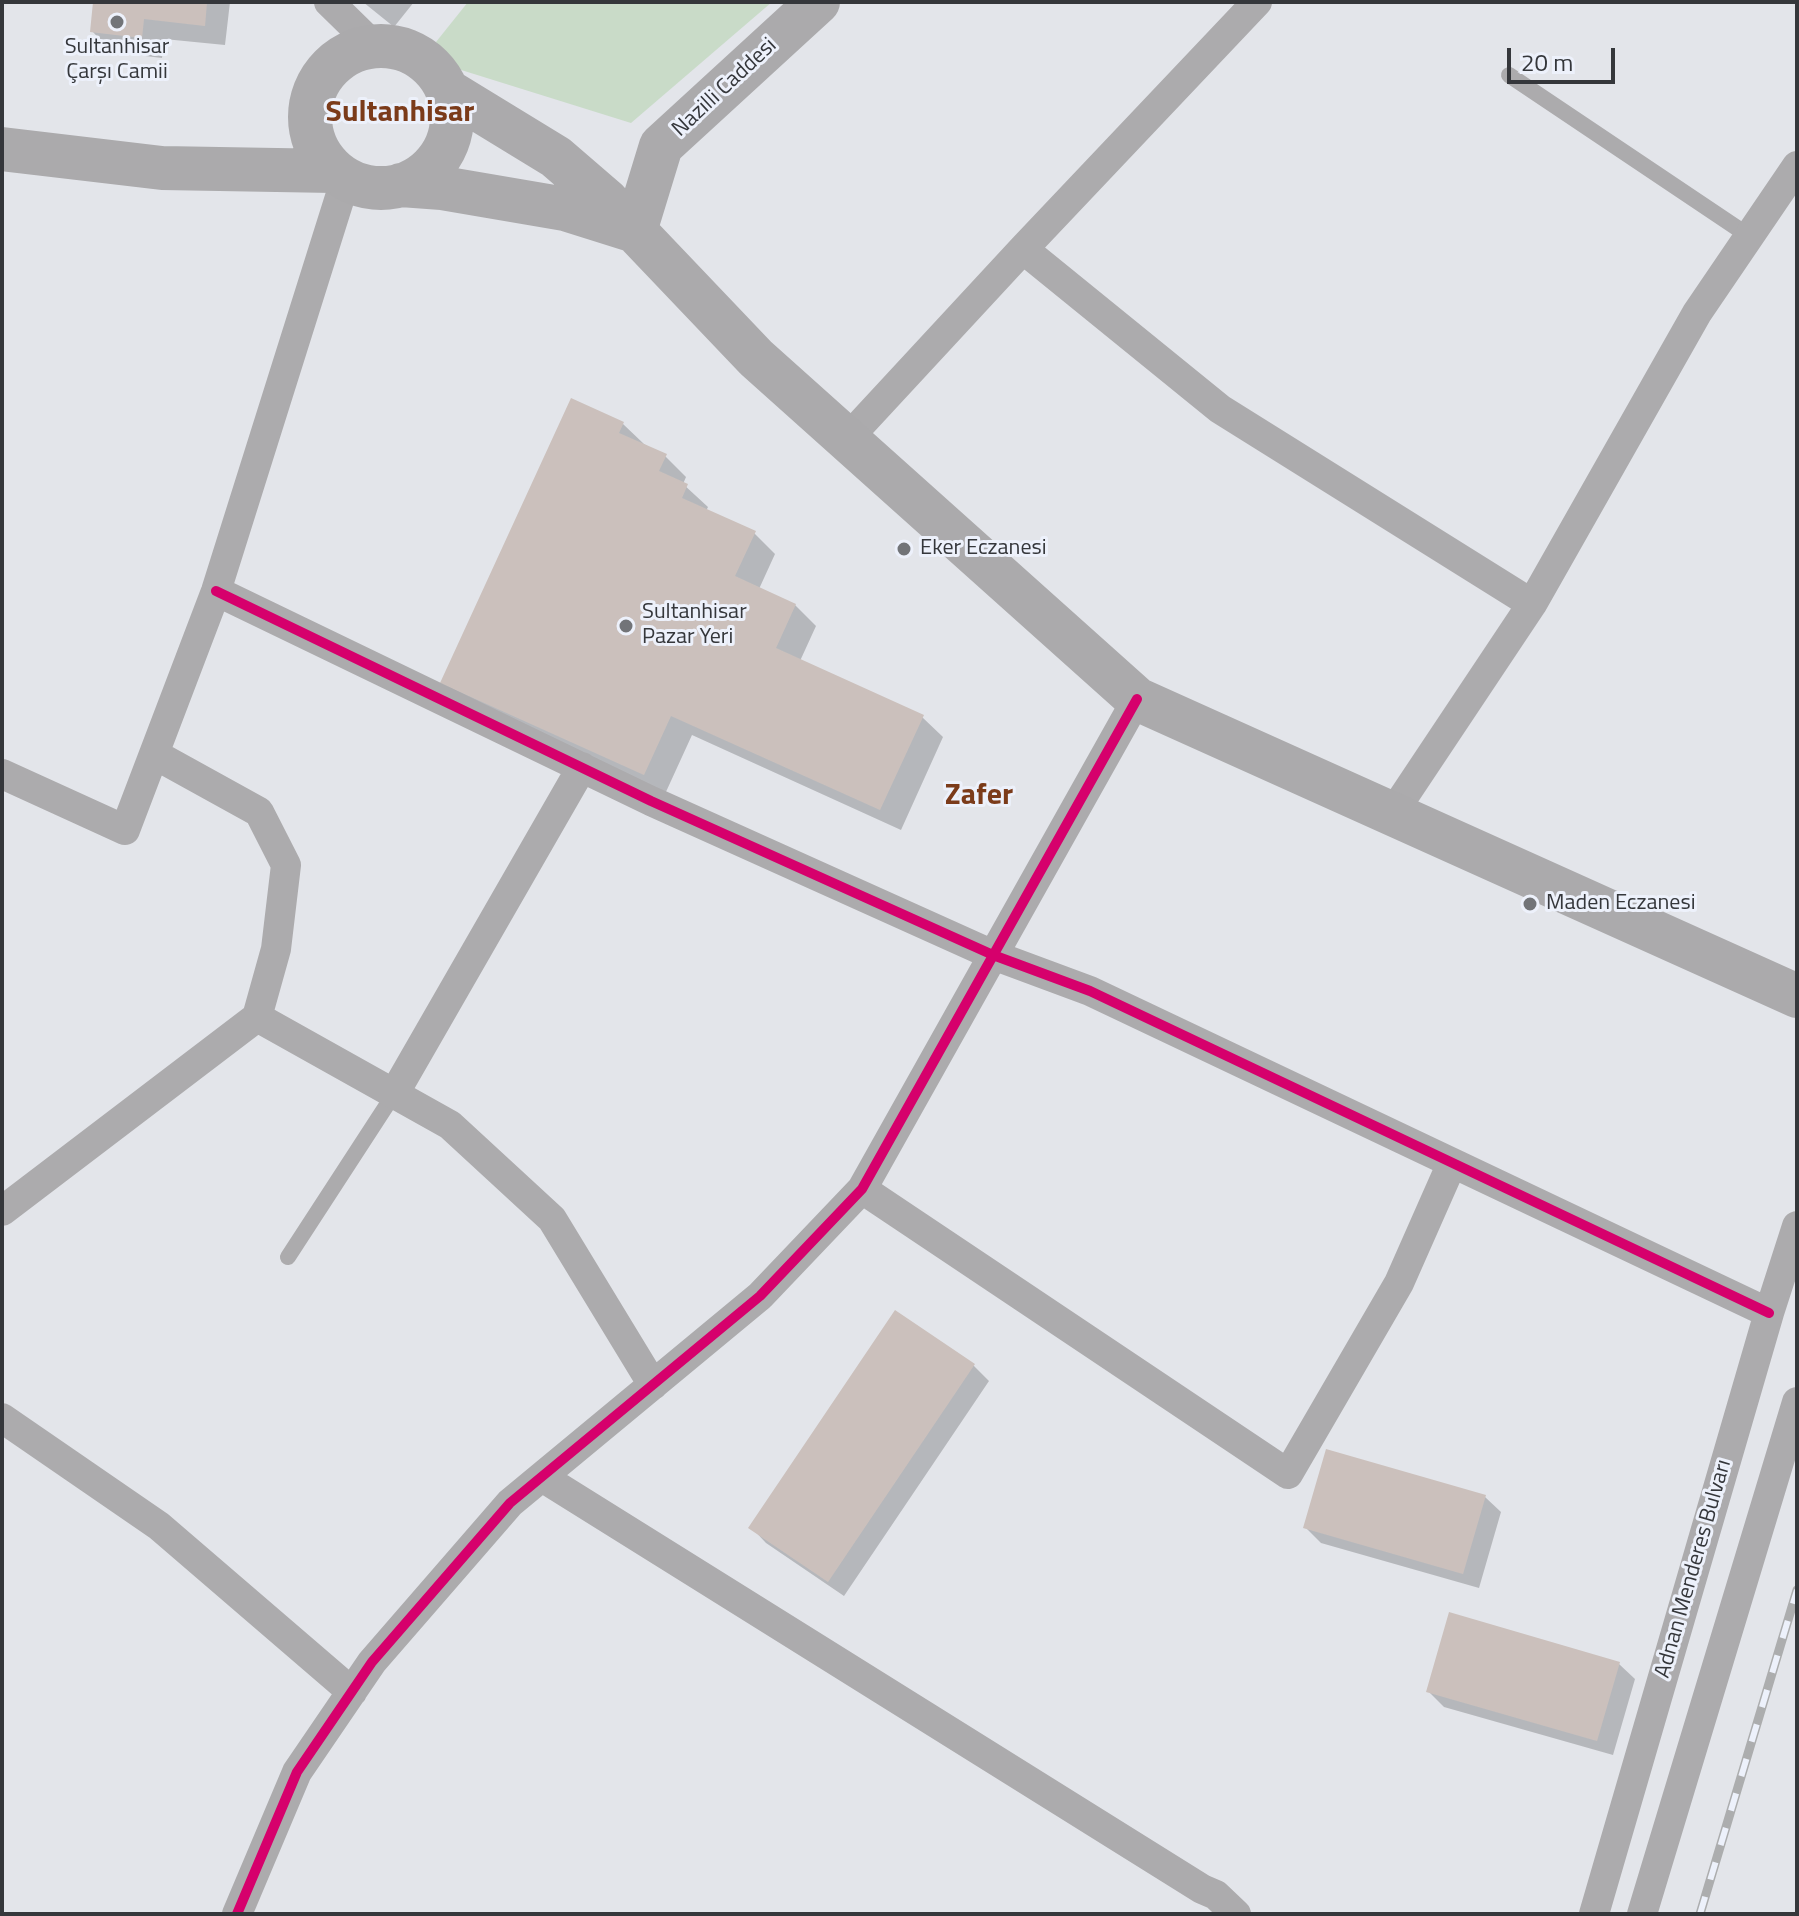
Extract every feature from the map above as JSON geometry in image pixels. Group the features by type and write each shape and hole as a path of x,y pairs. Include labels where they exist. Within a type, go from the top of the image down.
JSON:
{"main road":[{"name":"Nazilli Caddesi","path":"635,231 661,146 818,2"},
{"path":"401,185 422,175 439,158 450,137 452,113 448,91 436,71 418,56 397,47 374,46 351,52 332,65 318,84 311,106 311,130 319,152 340,174 354,183 377,188 401,185 442,188 565,209 635,231"},
{"path":"448,91 556,157 607,201 756,358 1137,699 1797,996"},
{"path":"2,149 162,168 340,174"}],"street":[{"path":"329,2 374,46"},
{"path":"847,439 1257,2"},
{"path":"1392,814 1532,604 1697,313 1797,166"},
{"path":"2,774 125,830 216,591 340,174"},
{"path":"1023,249 1220,409 1532,604"},
{"path":"216,591 582,767 993,955 1090,991 1769,1313"},
{"path":"237,1914 297,1772 372,1662 510,1503 760,1296 862,1189 1137,699"},
{"path":"2,1211 257,1017 276,949 286,865 259,812 154,754"},
{"path":"394,1094 582,767"},
{"path":"257,1017 450,1125 552,1219 653,1385"},
{"path":"862,1189 1288,1474 1399,1283 1452,1163"},
{"name":"Adnan Menderes Bulvarı","path":"1594,1914 1797,1226"},
{"path":"1642,1914 1797,1402"},
{"path":"2,1418 159,1526 352,1692"},
{"path":"542,1477 1216,1895 1236,1914"}],"lane":[{"path":"1509,75 1749,236"},
{"path":"288,1257 394,1094"}],"green space":[{"path":"468,2 772,2 631,123 458,69 436,42"}],"building":[{"name":"Sultanhisar Çarşı Camii","path":"93,2 207,2 205,26 144,19 142,38 90,32"},
{"name":"Sultanhisar Pazar Yeri","path":"571,398 624,422 619,433 667,454 659,471 688,484 682,498 756,531 735,576 796,604 776,648 924,715 880,810 671,716 644,775 440,683"},
{"path":"895,1310 975,1364 828,1582 748,1528"},
{"path":"1326,1449 1486,1495 1463,1574 1303,1528"},
{"path":"1449,1612 1620,1662 1597,1741 1426,1692"}],"railway":[{"path":"1700,1914 1797,1590"}],"cycle path":[{"path":"216,591 651,801 993,955 1090,991 1769,1313"},
{"path":"237,1914 297,1772 372,1662 510,1503 760,1296 862,1189 1137,699"}],"place":[{"name":"Sultanhisar Çarşı Camii","path":"117,22"},
{"name":"Eker Eczanesi","path":"904,549"},
{"name":"Sultanhisar Pazar Yeri","path":"626,626"},
{"name":"Maden Eczanesi","path":"1530,904"}],"district":[{"name":"Sultanhisar","path":"400,114"},
{"name":"Zafer","path":"979,797"}]}
